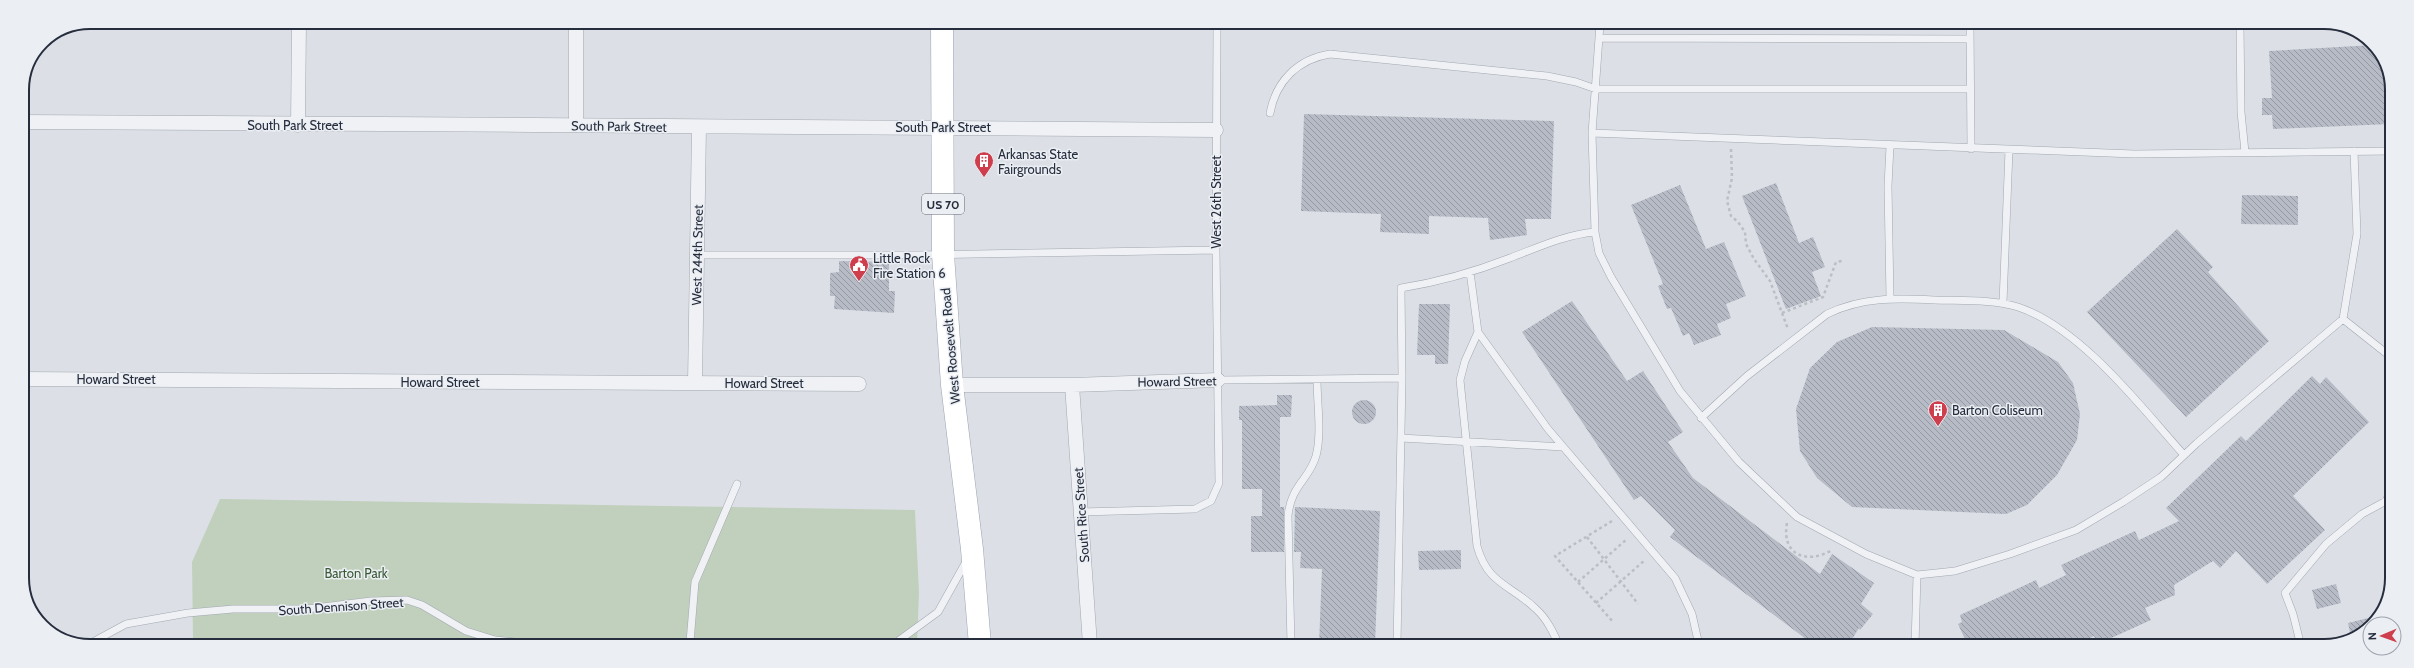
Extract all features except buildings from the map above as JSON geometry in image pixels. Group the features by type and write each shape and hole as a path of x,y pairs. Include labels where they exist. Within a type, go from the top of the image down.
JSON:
{"main road":[{"name":"West Roosevelt Road","path":"942,29 943,254 952,385 972,549 980,639"}],"street":[{"path":"298,125 300,29"},
{"path":"576,29 576,125"},
{"name":"South Park Street","path":"29,122 699,127 942,126 1216,130"},
{"name":"West 244th Street","path":"695,383 699,127"},
{"name":"Howard Street","path":"29,379 859,384"},
{"name":"Howard Street","path":"952,385 1072,385 1218,380"},
{"name":"South Rice Street","path":"1072,385 1090,639"}],"lane":[{"name":"West 26th Street","path":"1080,512 1195,509 1211,501 1219,483 1216,250 1217,29"},
{"path":"1600,29 1592,134 1594,232 1599,253 1611,277 1680,391 1737,460 1797,517 1866,554 1917,575 1955,571 2076,530 2161,477 2283,368 2343,320 2357,234 2354,151"},
{"path":"1970,29 1972,149"},
{"path":"2240,29 2241,112 2244,152"},
{"path":"1599,38 1970,39"},
{"path":"1270,113 1276,94 1291,72 1308,59 1330,54 1547,76 1576,82 1596,89 1970,89"},
{"path":"1592,134 2134,154 2385,151"},
{"path":"1890,146 1888,186 1890,298"},
{"path":"2003,304 2009,150"},
{"path":"1397,639 1402,378 1401,288 1434,283 1470,272 1563,237 1594,232"},
{"path":"697,255 943,254 1216,250"},
{"path":"1470,272 1478,332 1563,448 1675,578 1692,614 1698,639"},
{"path":"1701,418 1747,376 1827,314 1839,308 1890,298 2003,304 2035,315 2082,347 2109,372 2184,455"},
{"path":"2343,320 2385,352"},
{"path":"1478,332 1465,361 1460,380 1473,522 1477,546 1484,567 1503,585 1536,609 1552,630 1556,639"},
{"name":"Howard Street","path":"1218,380 1402,378"},
{"path":"1291,639 1288,508 1289,501 1310,469 1316,455 1317,379"},
{"path":"1401,438 1563,448"},
{"path":"690,639 695,582 738,484"},
{"path":"2299,639 2285,593 2326,544 2362,514 2385,503"},
{"path":"903,639 938,612 972,549"},
{"path":"1915,639 1917,575"},
{"name":"South Dennison Street","path":"98,639 126,624 188,613 233,609 307,609 371,601 407,600 422,605 466,631 492,639"}],"path":[{"path":"1731,139 1732,178 1726,201 1731,216 1738,222 1745,232 1746,244 1770,281 1793,340"},
{"path":"1782,313 1823,297 1836,262 1842,261"},
{"path":"1789,508 1785,532 1788,542 1796,554 1802,558 1823,556 1844,542"},
{"path":"1613,622 1555,556 1621,515"},
{"path":"1578,582 1635,532"},
{"path":"1587,537 1638,604"},
{"path":"1596,603 1653,553"}],"green space":[{"name":"Barton Park","path":"220,499 915,510 919,592 917,639 193,639 192,562"}],"place":[{"name":"Arkansas State Fairgrounds","path":"984,178"},
{"name":"Little Rock Fire Station 6","path":"859,282"},
{"name":"Barton Coliseum","path":"1938,427"}]}
